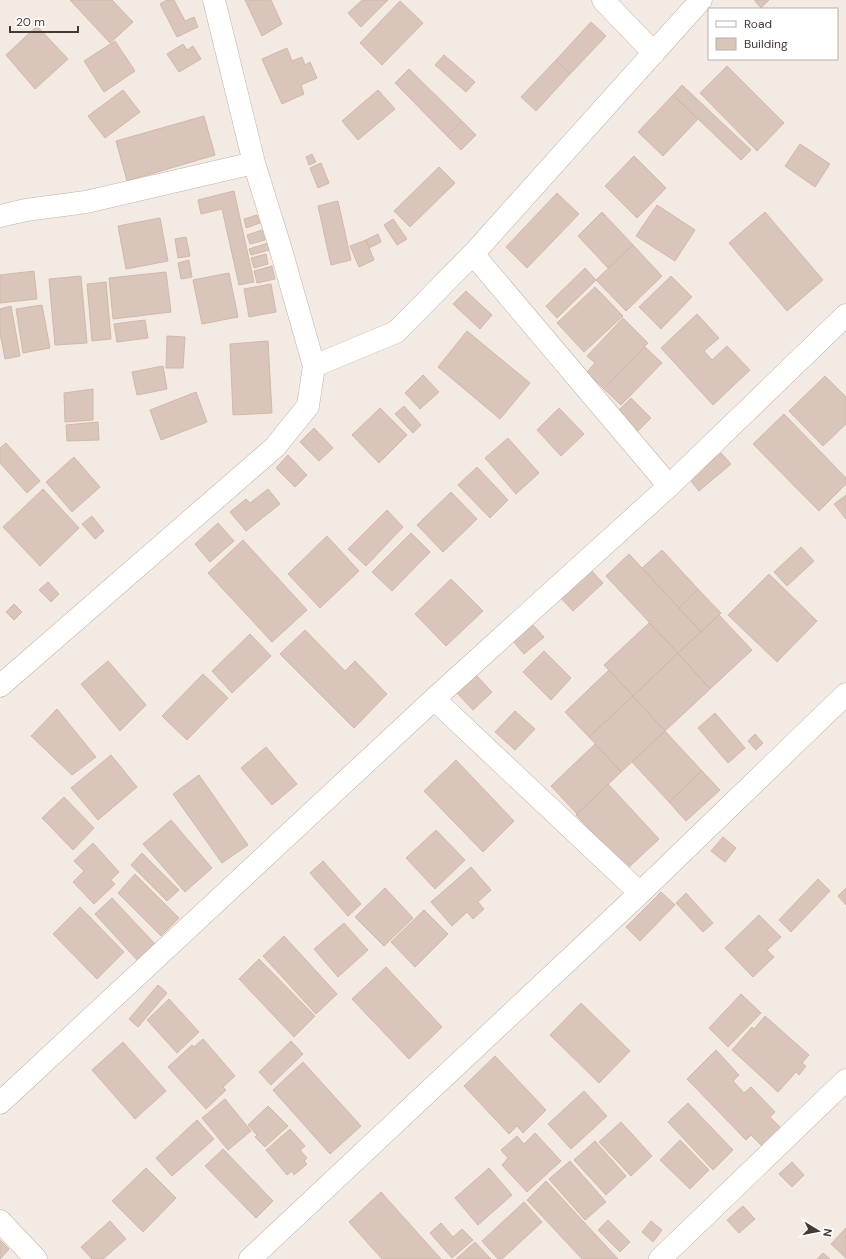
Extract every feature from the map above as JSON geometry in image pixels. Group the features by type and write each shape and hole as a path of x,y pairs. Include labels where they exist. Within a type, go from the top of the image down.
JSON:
{"street":[{"path":"0,686 275,447 308,406 314,366 282,250 254,163 214,0"},
{"path":"603,0 654,53"},
{"path":"314,366 396,332 473,254 701,0"},
{"path":"0,216 26,210 86,202 254,163"},
{"path":"473,254 669,486"},
{"path":"0,1103 434,699 669,486 846,315"},
{"path":"250,1259 640,893 846,694"},
{"path":"434,699 640,893"},
{"path":"660,1259 846,1080"},
{"path":"0,1221 36,1259"}],"building":[{"path":"70,0 112,0 133,22 110,43"},
{"path":"167,0 174,0 185,21 194,17 198,27 177,37 160,4"},
{"path":"245,0 271,0 282,24 262,36"},
{"path":"362,0 388,0 361,27 348,13"},
{"path":"754,0 769,0 761,8"},
{"path":"400,1 423,23 382,65 360,43"},
{"path":"591,22 606,36 570,74 556,60"},
{"path":"37,26 68,59 35,89 6,55"},
{"path":"115,41 135,71 104,92 84,61"},
{"path":"183,44 187,50 193,46 201,59 179,72 167,54"},
{"path":"287,48 292,61 302,57 305,65 310,62 317,78 301,85 304,94 282,104 262,59"},
{"path":"444,55 475,82 466,92 435,65"},
{"path":"556,60 570,74 536,111 521,97"},
{"path":"727,66 784,123 757,151 700,93"},
{"path":"409,69 462,121 447,136 395,83"},
{"path":"682,85 751,150 741,160 673,95"},
{"path":"123,90 140,112 105,138 88,116"},
{"path":"378,90 395,109 358,140 342,121"},
{"path":"673,95 698,119 663,156 638,132"},
{"path":"204,116 215,155 127,181 116,141"},
{"path":"462,121 476,135 461,150 447,136"},
{"path":"800,144 830,164 815,187 785,166"},
{"path":"312,154 316,162 309,165 306,157"},
{"path":"634,156 666,188 637,218 605,186"},
{"path":"321,163 329,183 318,188 310,168"},
{"path":"439,167 455,183 410,227 394,211"},
{"path":"234,191 254,282 239,285 222,209 201,214 198,200"},
{"path":"557,193 579,214 527,268 506,247"},
{"path":"338,201 351,260 331,265 318,206"},
{"path":"657,205 695,230 675,261 636,236"},
{"path":"602,212 633,245 608,268 578,236"},
{"path":"765,212 823,280 787,311 729,243"},
{"path":"257,215 260,223 246,228 244,219"},
{"path":"160,218 168,261 126,269 118,226"},
{"path":"393,219 407,239 397,245 384,225"},
{"path":"262,230 265,240 250,244 247,235"},
{"path":"378,234 381,242 369,248 366,240"},
{"path":"186,237 190,256 178,258 175,239"},
{"path":"366,240 374,260 359,267 350,246"},
{"path":"268,243 269,250 251,255 249,249"},
{"path":"633,245 662,276 626,311 596,280"},
{"path":"266,254 268,264 254,268 251,258"},
{"path":"189,260 192,277 181,279 178,263"},
{"path":"272,266 275,279 257,283 254,271"},
{"path":"585,268 596,280 557,318 546,306"},
{"path":"34,271 37,299 0,303 0,275"},
{"path":"166,272 171,312 113,319 109,278"},
{"path":"229,273 238,317 202,324 193,280"},
{"path":"81,276 87,343 55,345 49,279"},
{"path":"671,276 692,297 661,329 639,307"},
{"path":"106,282 111,339 92,341 87,284"},
{"path":"271,284 276,312 249,317 244,289"},
{"path":"595,287 623,316 584,352 557,323"},
{"path":"466,291 492,315 480,329 453,304"},
{"path":"42,305 50,348 23,353 16,309"},
{"path":"11,306 20,356 5,359 0,333 0,309"},
{"path":"697,314 719,338 704,351 712,360 727,346 750,370 713,405 661,348"},
{"path":"623,318 648,343 604,389 587,372 595,363 587,356"},
{"path":"145,320 148,338 117,342 114,324"},
{"path":"467,331 530,383 500,419 438,367"},
{"path":"167,336 185,337 183,368 166,368"},
{"path":"268,341 272,413 233,415 230,344"},
{"path":"645,347 662,363 621,405 604,389"},
{"path":"163,366 167,389 137,395 132,372"},
{"path":"423,375 439,392 420,409 405,393"},
{"path":"825,376 846,397 846,424 823,446 789,411"},
{"path":"93,389 93,420 65,422 64,393"},
{"path":"196,392 207,422 161,440 150,410"},
{"path":"631,398 651,418 638,431 618,411"},
{"path":"404,406 421,425 413,433 395,414"},
{"path":"380,408 407,435 379,463 352,435"},
{"path":"559,408 584,434 561,456 537,430"},
{"path":"784,414 846,478 846,484 819,511 753,444"},
{"path":"98,422 99,440 67,441 66,425"},
{"path":"314,428 333,448 319,461 300,442"},
{"path":"508,438 539,473 516,494 485,458"},
{"path":"6,443 40,481 27,493 0,463 0,448"},
{"path":"721,453 731,464 699,491 690,480"},
{"path":"288,455 307,475 295,487 276,468"},
{"path":"74,457 100,487 72,512 46,482"},
{"path":"477,467 508,500 490,518 458,485"},
{"path":"43,489 79,528 40,566 3,527"},
{"path":"268,489 280,504 246,531 230,512 246,499 250,503"},
{"path":"451,492 477,519 443,552 417,525"},
{"path":"846,495 846,519 834,504"},
{"path":"387,510 403,527 366,566 348,549"},
{"path":"92,516 104,531 95,539 82,524"},
{"path":"218,523 234,541 210,562 195,544"},
{"path":"411,533 430,552 392,591 372,572"},
{"path":"327,536 359,571 320,608 288,574"},
{"path":"243,540 307,610 272,642 208,573"},
{"path":"801,547 814,561 787,586 774,572"},
{"path":"662,550 698,589 679,608 642,568"},
{"path":"629,554 701,632 678,653 606,576"},
{"path":"589,568 603,583 573,611 559,596"},
{"path":"769,574 817,621 777,662 728,615"},
{"path":"451,579 483,611 446,646 415,614"},
{"path":"48,582 59,594 51,602 39,590"},
{"path":"698,589 721,613 701,632 679,608"},
{"path":"14,604 22,612 14,620 6,612"},
{"path":"719,615 752,650 710,689 678,653"},
{"path":"649,623 678,653 633,696 604,665"},
{"path":"532,624 544,637 524,654 512,640"},
{"path":"305,630 345,671 355,661 387,694 354,728 280,654"},
{"path":"250,634 271,656 232,693 212,671"},
{"path":"544,651 571,678 551,700 523,672"},
{"path":"678,653 710,689 665,731 633,696"},
{"path":"108,661 146,705 120,731 81,684"},
{"path":"609,670 633,696 589,737 565,712"},
{"path":"203,674 228,698 187,740 162,716"},
{"path":"476,675 492,692 473,710 457,693"},
{"path":"633,696 665,731 621,772 589,737"},
{"path":"57,709 96,757 72,775 31,736"},
{"path":"515,711 535,729 515,750 495,732"},
{"path":"715,713 745,748 728,763 698,728"},
{"path":"665,731 702,771 669,802 632,762"},
{"path":"755,734 763,743 756,750 748,741"},
{"path":"595,744 621,772 577,814 551,786"},
{"path":"266,747 297,784 272,805 241,768"},
{"path":"111,755 137,787 98,820 71,788"},
{"path":"456,760 514,821 483,852 424,791"},
{"path":"702,771 720,790 686,821 669,802"},
{"path":"199,775 248,845 222,863 173,794"},
{"path":"608,784 659,839 627,869 576,815"},
{"path":"64,797 94,828 73,850 42,818"},
{"path":"171,820 212,868 185,892 143,844"},
{"path":"436,830 465,860 435,889 406,858"},
{"path":"723,837 736,848 725,862 711,851"},
{"path":"93,843 119,872 111,880 115,884 94,904 73,882 84,871 74,861"},
{"path":"142,853 179,890 167,901 131,865"},
{"path":"323,861 361,904 348,916 310,873"},
{"path":"471,867 491,890 478,902 484,909 473,919 467,912 452,926 431,902"},
{"path":"135,874 179,918 161,936 118,893"},
{"path":"818,879 830,891 791,932 779,920"},
{"path":"385,888 413,918 384,946 355,917"},
{"path":"846,888 846,905 838,896"},
{"path":"661,892 675,905 640,941 626,927"},
{"path":"686,893 713,923 703,932 676,903"},
{"path":"112,898 155,944 137,960 95,914"},
{"path":"80,907 124,952 97,979 53,934"},
{"path":"424,910 448,934 415,967 391,942"},
{"path":"759,915 781,937 767,950 774,957 753,977 725,948"},
{"path":"344,923 368,950 338,977 314,949"},
{"path":"284,936 337,994 316,1014 263,956"},
{"path":"259,959 315,1016 294,1037 239,979"},
{"path":"386,967 442,1027 409,1059 352,999"},
{"path":"158,985 167,993 138,1027 129,1019"},
{"path":"741,994 761,1013 728,1047 709,1028"},
{"path":"169,999 199,1032 177,1053 147,1020"},
{"path":"581,1003 630,1051 599,1083 550,1035"},
{"path":"765,1016 809,1055 802,1063 806,1066 799,1075 796,1072 778,1092 732,1050 752,1027 754,1029"},
{"path":"203,1039 235,1076 223,1087 226,1090 206,1109 168,1067 192,1045 194,1047"},
{"path":"291,1041 303,1054 271,1085 259,1072"},
{"path":"123,1042 166,1091 135,1119 92,1070"},
{"path":"716,1050 739,1075 733,1081 744,1093 751,1087 775,1112 770,1117 782,1129 764,1148 751,1135 746,1140 687,1079"},
{"path":"495,1056 546,1110 523,1133 517,1126 509,1134 464,1086"},
{"path":"303,1062 361,1126 330,1154 273,1090"},
{"path":"584,1091 607,1116 571,1149 548,1124"},
{"path":"225,1099 251,1131 228,1150 202,1118"},
{"path":"688,1103 733,1150 713,1170 668,1122"},
{"path":"268,1106 288,1126 265,1147 255,1137 257,1135 248,1125"},
{"path":"197,1120 214,1139 172,1176 156,1158"},
{"path":"621,1122 652,1156 631,1176 599,1142"},
{"path":"290,1129 305,1146 300,1150 307,1158 304,1161 307,1164 294,1175 292,1171 287,1175 266,1150"},
{"path":"535,1133 561,1161 527,1192 502,1165 508,1158 501,1150 517,1136 524,1144"},
{"path":"680,1140 709,1170 690,1189 660,1160"},
{"path":"595,1141 626,1176 606,1195 574,1160"},
{"path":"223,1149 273,1201 256,1218 205,1166"},
{"path":"570,1161 606,1202 585,1220 549,1179"},
{"path":"792,1162 804,1175 792,1187 779,1174"},
{"path":"146,1168 176,1198 143,1232 112,1201"},
{"path":"489,1168 512,1195 478,1225 455,1198"},
{"path":"546,1181 618,1259 582,1259 527,1200"},
{"path":"381,1192 441,1259 382,1259 349,1222"},
{"path":"524,1202 542,1222 502,1259 498,1259 482,1241"},
{"path":"743,1206 755,1219 739,1233 727,1220"},
{"path":"608,1220 630,1242 620,1252 598,1230"},
{"path":"110,1221 126,1239 103,1259 92,1259 81,1247"},
{"path":"651,1221 662,1230 653,1242 642,1232"},
{"path":"441,1223 453,1237 462,1229 473,1240 452,1258 430,1233"},
{"path":"846,1228 846,1258 831,1244"},
{"path":"0,1240 9,1249 0,1259"},
{"path":"475,1242 491,1259 456,1259"},
{"path":"823,1253 830,1259 817,1259"}]}
